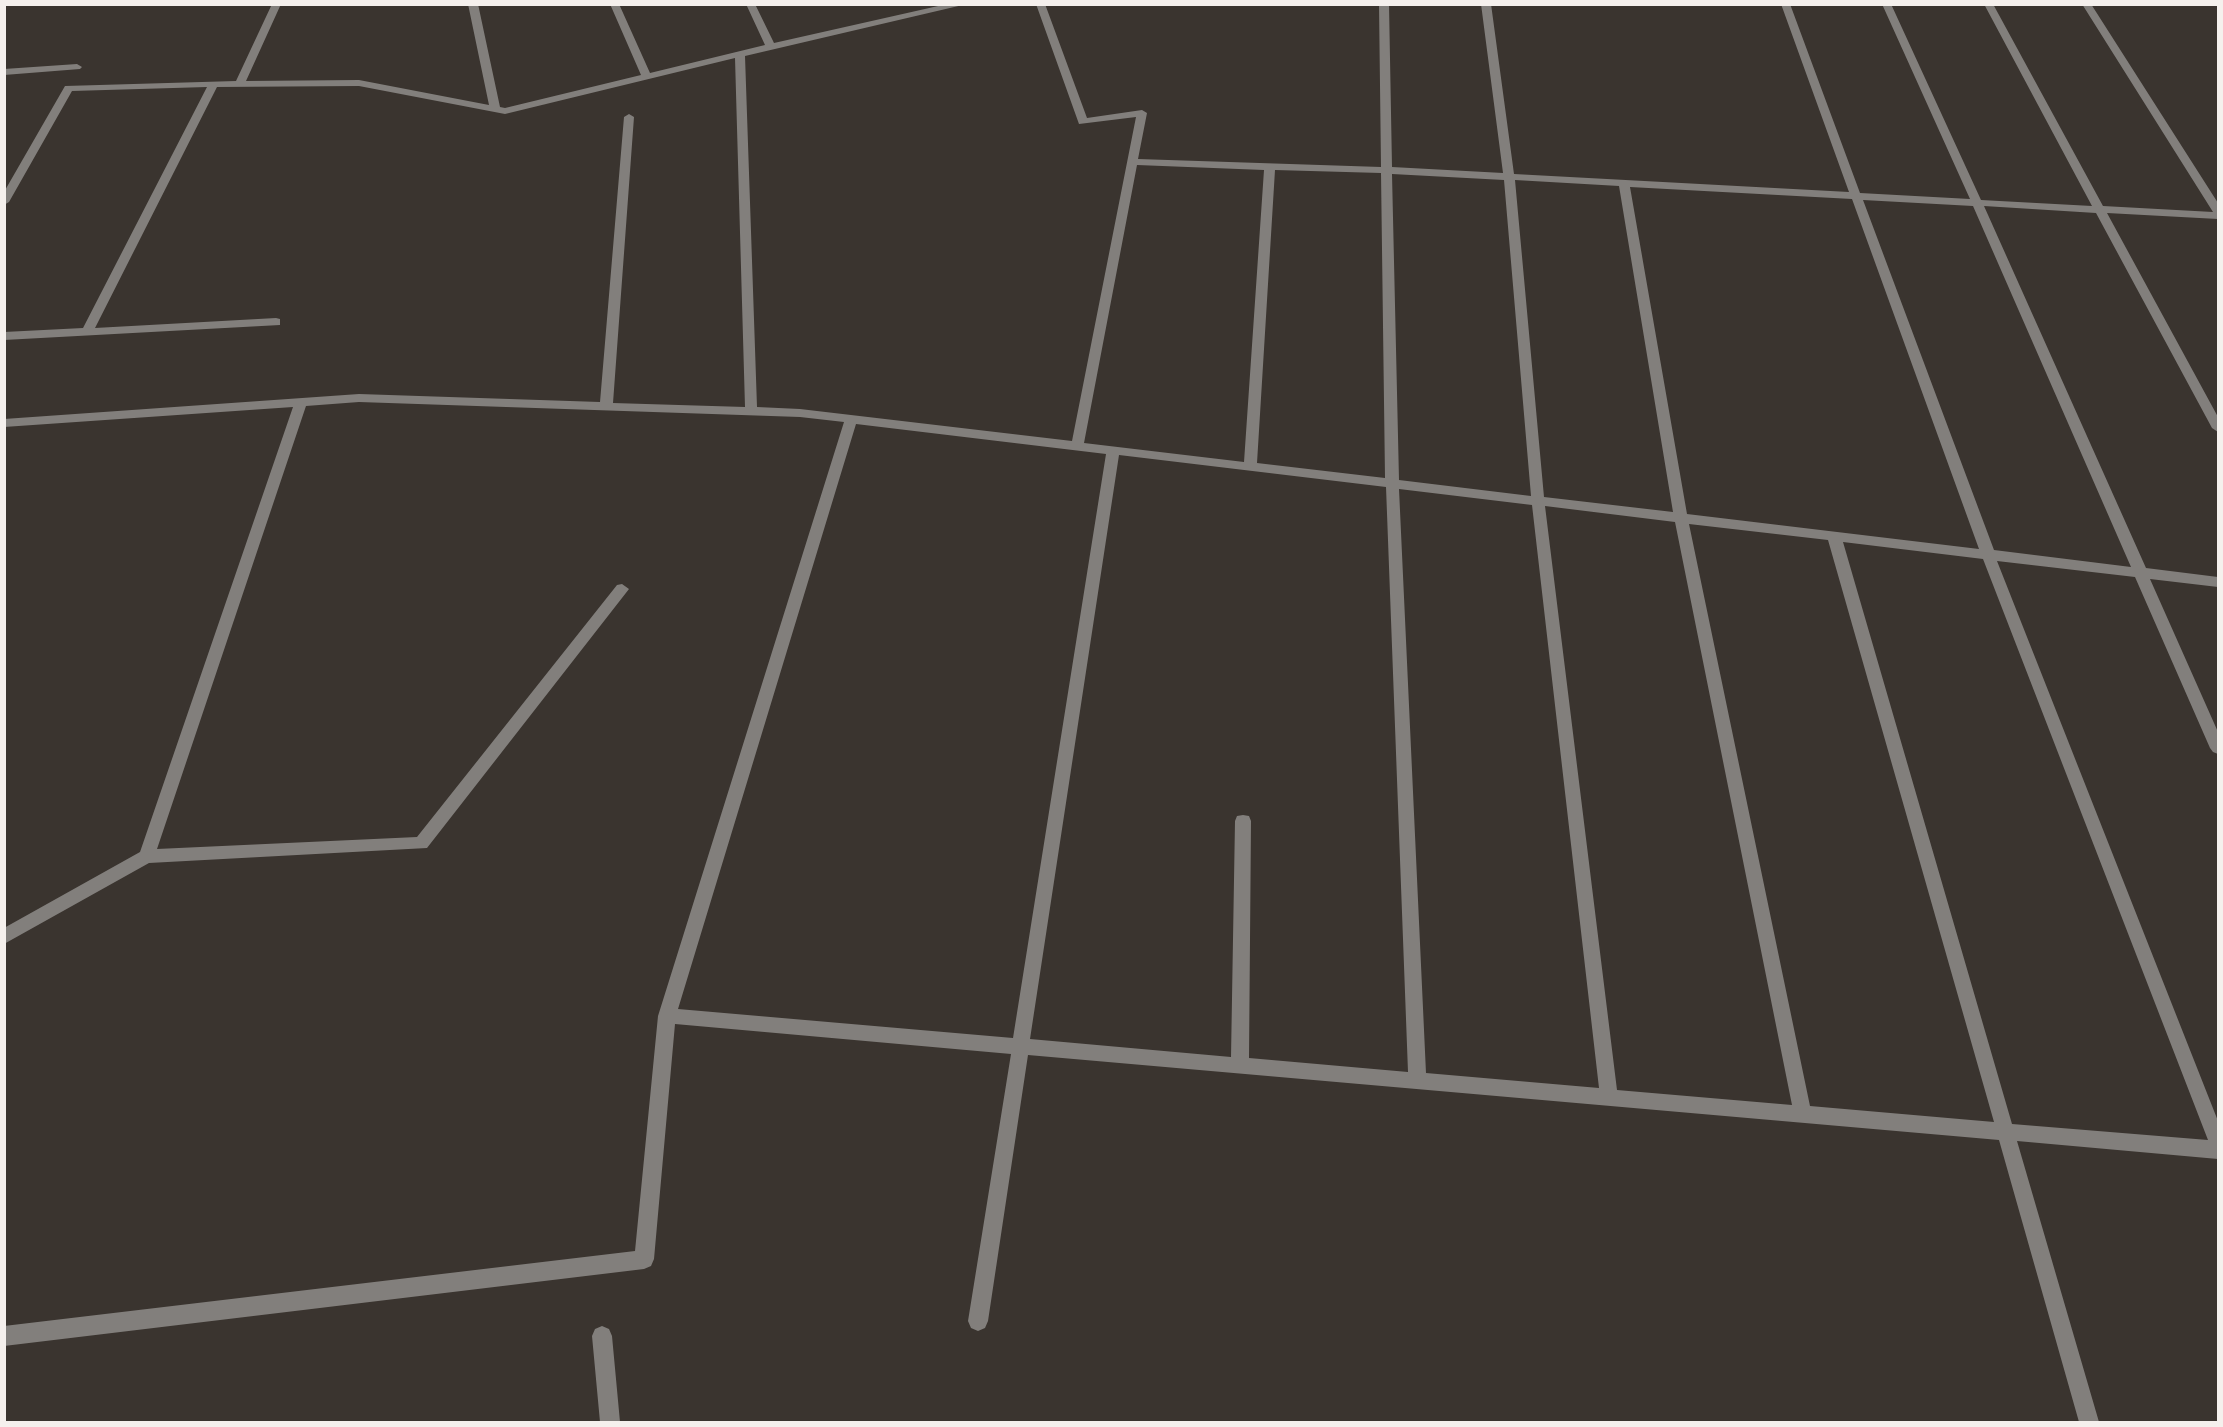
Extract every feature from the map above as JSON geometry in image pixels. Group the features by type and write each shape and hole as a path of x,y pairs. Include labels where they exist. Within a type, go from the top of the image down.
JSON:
{"street":[{"path":"240,84 277,4"},
{"path":"474,4 495,109"},
{"path":"614,4 647,77"},
{"path":"750,4 771,47"},
{"path":"4,202 69,88 359,83 505,111 920,9 963,4"},
{"path":"1040,4 1083,122 1142,113 1077,446"},
{"path":"1384,4 1392,483 1417,1080"},
{"path":"1486,4 1509,176 1538,501 1610,1097"},
{"path":"1785,4 1988,554 2218,1143"},
{"path":"1886,4 1977,203 2218,748"},
{"path":"1988,4 2218,428"},
{"path":"2086,4 2218,211"},
{"path":"740,54 751,411"},
{"path":"4,72 77,67"},
{"path":"87,332 214,84"},
{"path":"606,406 629,117"},
{"path":"1133,162 1509,176 2218,216"},
{"path":"1250,466 1270,166"},
{"path":"1624,183 1682,518 1803,1114"},
{"path":"4,336 276,322"},
{"path":"4,423 359,398 751,411 851,419 2218,582"},
{"path":"147,856 301,402"},
{"path":"4,1336 644,1259 667,1016 851,419"},
{"path":"978,1321 1113,450"},
{"path":"1834,536 2089,1422"},
{"path":"4,938 147,856 421,843 622,589"},
{"path":"1240,1066 1243,821"},
{"path":"667,1016 2218,1150"},
{"path":"602,1336 610,1422"}]}
